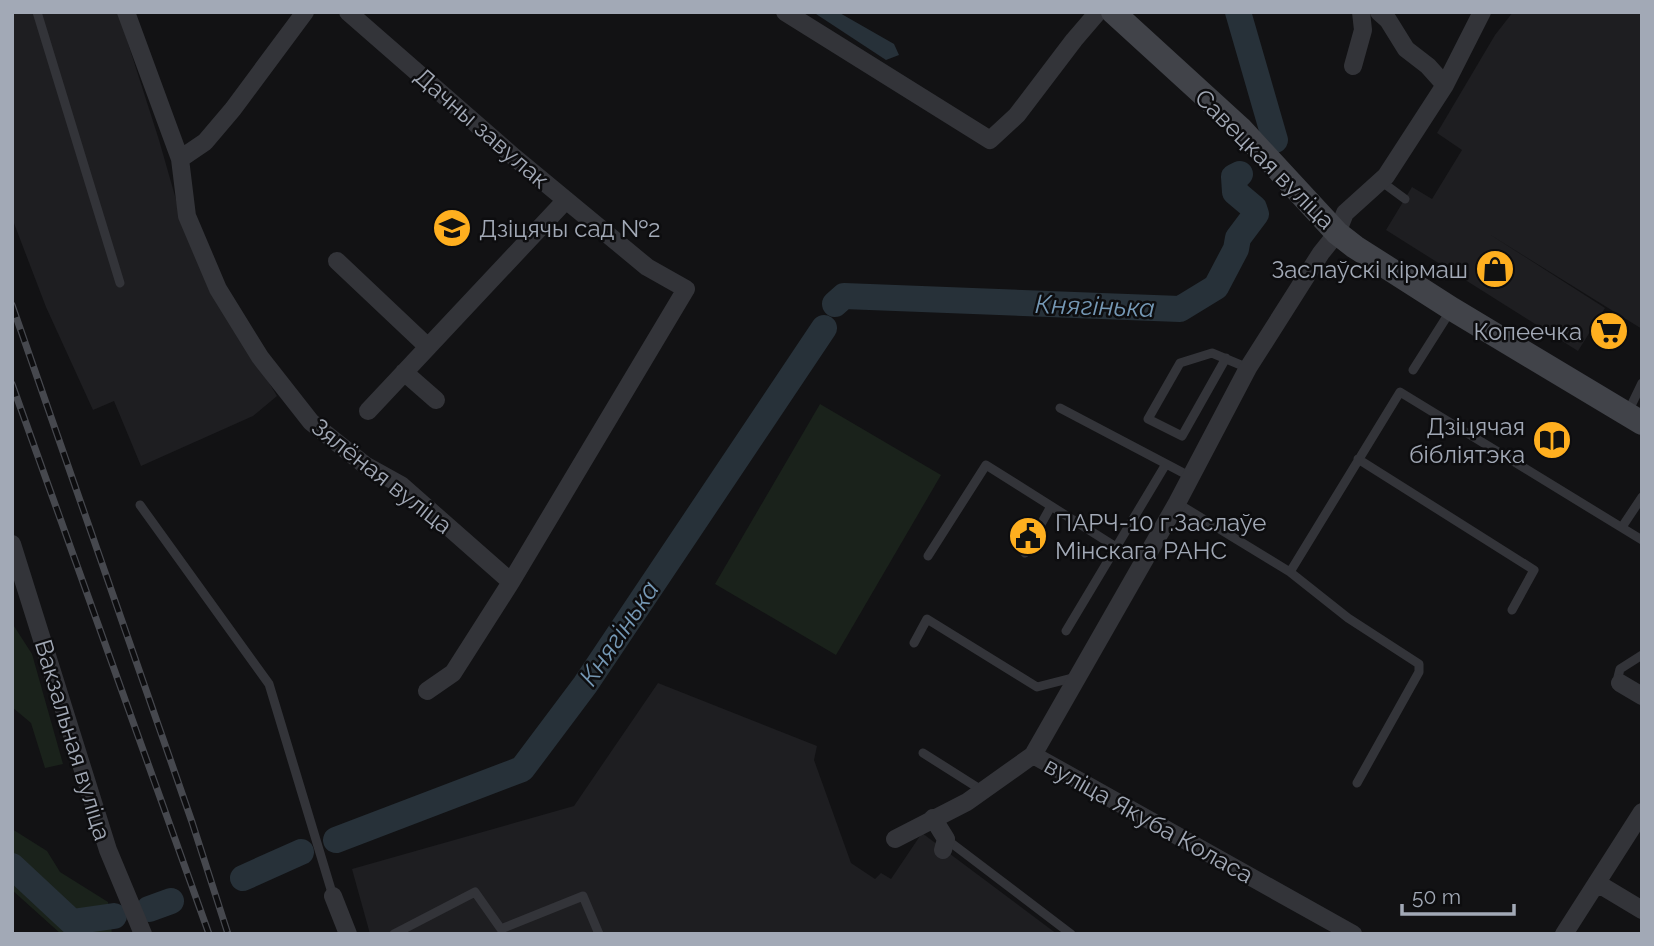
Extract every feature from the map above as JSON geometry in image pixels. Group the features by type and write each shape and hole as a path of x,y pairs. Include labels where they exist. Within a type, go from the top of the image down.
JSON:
{"main road":[{"name":"Савецкая вуліца","path":"1113,12 1240,128 1337,233 1452,309 1634,418"}],"street":[{"name":"Зялёная вуліца","path":"126,12 180,159 187,216 218,289 260,357 311,422 365,465 401,485 511,582"},
{"path":"180,159 212,134 305,12"},
{"name":"Дачны завулак","path":"348,12 566,201 647,267 686,289 511,582"},
{"path":"785,12 990,140 1017,116 1098,12"},
{"path":"1353,66 1363,30 1361,12"},
{"path":"1379,12 1388,20 1406,49 1428,66 1445,85"},
{"name":"вуліца Якуба Коласа","path":"1353,934 1033,755 1177,503 1248,368 1321,253 1337,233 1345,213 1382,182 1445,85 1482,12"},
{"path":"368,411 566,201"},
{"path":"337,261 428,347"},
{"path":"404,372 436,400"},
{"name":"Вакзальная вуліца","path":"12,544 108,850 143,934"},
{"path":"426,691 453,673 511,582"},
{"path":"1620,683 1642,696"},
{"path":"895,839 967,802 1033,755"},
{"path":"1564,934 1642,812"},
{"path":"933,818 944,845"},
{"path":"1597,883 1642,910"},
{"path":"333,896 348,934"}],"lane":[{"path":"37,12 120,283"},
{"path":"1382,182 1405,199"},
{"path":"1413,370 1452,309"},
{"path":"1226,358 1182,436 1147,419 1180,363 1212,353 1226,358 1248,368"},
{"path":"1634,418 1642,383"},
{"path":"1290,572 1400,392 1642,540"},
{"path":"1060,408 1191,477"},
{"path":"1358,460 1534,570 1512,610"},
{"path":"1066,631 1166,464"},
{"path":"928,556 985,465 1116,547"},
{"path":"1622,527 1642,497"},
{"path":"1177,503 1290,572 1348,618 1419,664 1419,671 1357,783"},
{"path":"140,505 269,684 333,896"},
{"path":"1025,554 1050,508"},
{"path":"914,643 927,620 1037,687 1078,676"},
{"path":"1620,683 1620,669 1642,655"},
{"path":"923,752 983,791"},
{"path":"944,845 1071,934"},
{"path":"394,934 475,891 501,929 583,896 599,934"}],"shaded area":[{"path":"12,12 118,12 183,224 206,279 277,396 253,416 141,466 114,401 93,410 46,307 12,218"},
{"path":"813,12 838,12 894,44 899,55 886,60"},
{"path":"1513,12 1642,12 1642,329 1489,234 1605,308 1578,351 1386,230 1412,187 1432,199 1462,150 1437,133 1495,35"},
{"path":"820,404 941,475 836,655 715,584"},
{"path":"12,623 32,654 63,764 45,768 31,723 12,707"},
{"path":"658,683 817,746 814,760 851,863 875,879 881,873 891,879 922,833 1057,934 370,934 352,869 574,806"},
{"path":"12,829 47,851 60,872 108,902 112,934 61,934 12,890"}],"waterway":[{"name":"Княгінька","path":"1238,12 1275,140"},
{"name":"Княгінька","path":"835,304 844,296 1180,309 1216,287 1236,249 1238,238 1256,214 1254,208 1235,192 1234,177 1240,174"},
{"name":"Княгінька","path":"336,840 522,769 585,685 824,328"},
{"name":"Княгінька","path":"243,878 301,852"},
{"name":"Княгінька","path":"12,866 72,922 114,916"},
{"name":"Княгінька","path":"149,909 171,901"}],"railway":[{"path":"12,305 192,822 228,934"},
{"path":"12,384 209,934"}],"place":[{"name":"Дзіцячы сад №2","path":"452,228"},
{"name":"Заслаўскі кірмаш","path":"1495,269"},
{"name":"Копеечка","path":"1609,331"},
{"name":"Дзіцячая бібліятэка","path":"1552,440"},
{"name":"ПАРЧ-10 г.Заслаўе Мінскага РАНС","path":"1028,536"}]}
